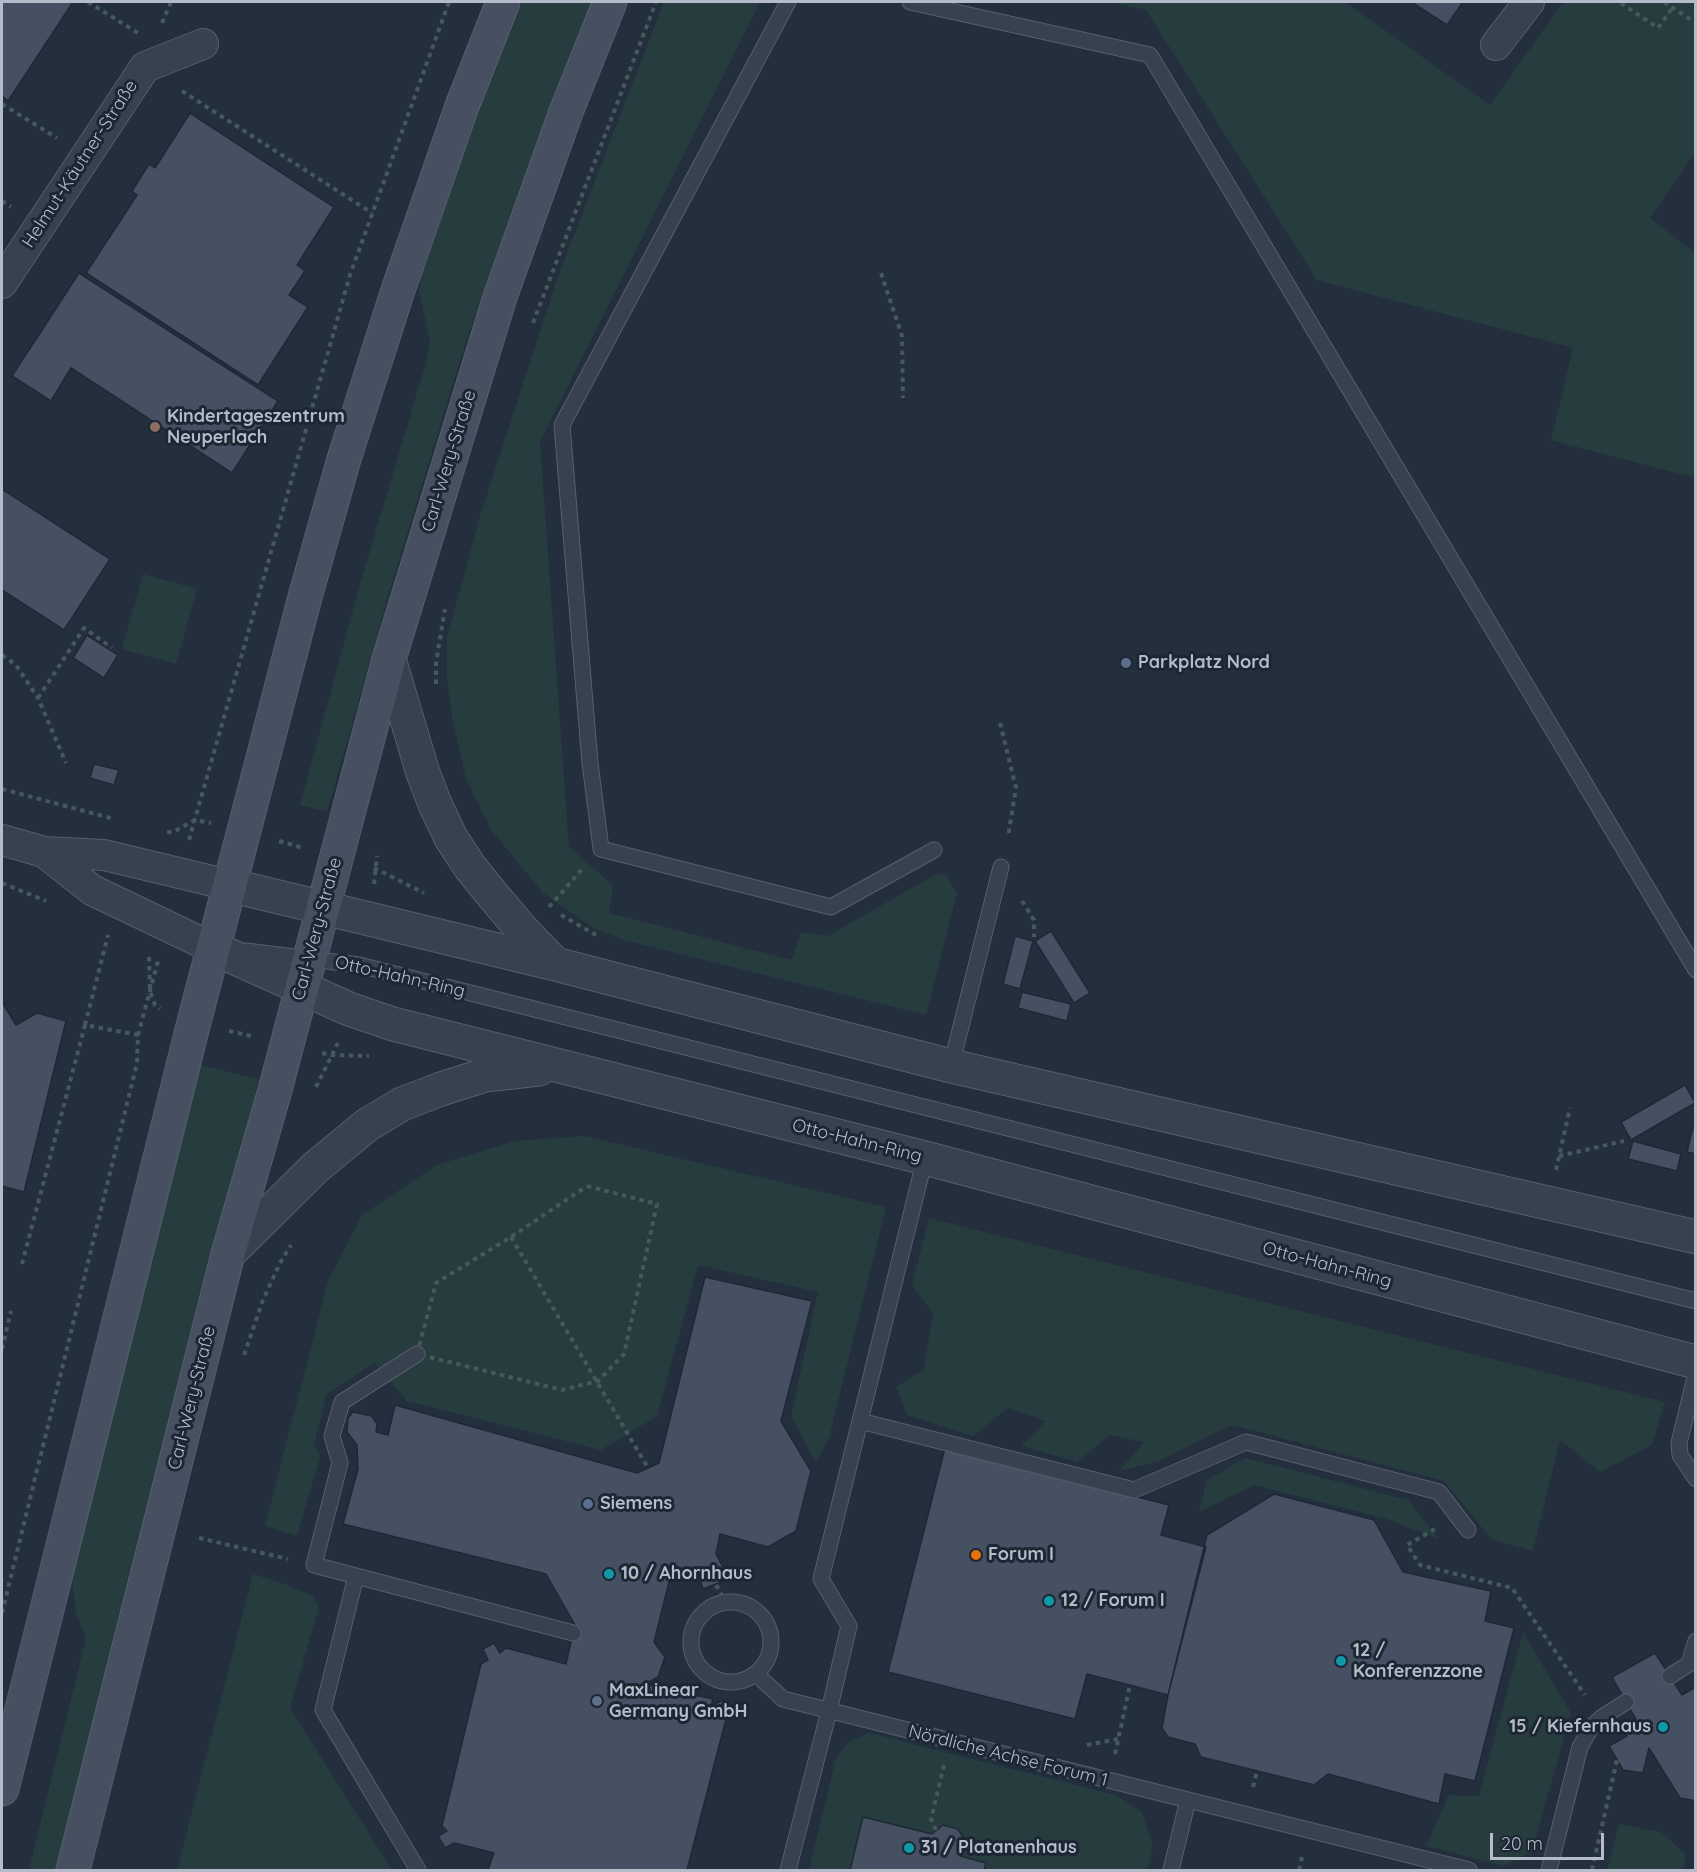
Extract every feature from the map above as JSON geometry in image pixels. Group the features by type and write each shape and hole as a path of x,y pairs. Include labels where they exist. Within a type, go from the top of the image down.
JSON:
{"main road":[{"path":"2,1789 194,1022 305,597 344,459 382,339 458,117 502,2"},
{"name":"Carl-Wery-Straße","path":"72,1870 228,1254 287,1045 389,659 500,297 566,112 610,2"}],"street":[{"path":"1496,45 1529,2"},
{"name":"Helmut-Käutner-Straße","path":"2,283 149,55 202,44"},
{"path":"389,659 423,773 451,838 491,893 555,964"},
{"path":"2,840 44,852 104,855 555,964 951,1066 1695,1237"},
{"path":"44,852 92,890 213,948"},
{"name":"Otto-Hahn-Ring","path":"213,948 305,973 349,1009 393,1024 925,1158 1695,1362"},
{"path":"228,1254 316,1167 367,1125 402,1104 485,1075 564,1067"}],"lane":[{"path":"788,2 562,425 591,763 601,849 831,907 934,850"},
{"path":"910,2 1150,54 1695,970"},
{"path":"951,1066 1000,867"},
{"name":"Otto-Hahn-Ring","path":"305,973 371,968 1695,1301"},
{"path":"788,1870 849,1626 821,1579 925,1158"},
{"path":"417,1354 342,1402 332,1436 340,1463 314,1566 573,1633"},
{"path":"1695,1373 1679,1443 1680,1455 1695,1479"},
{"path":"860,1421 1134,1490 1246,1442 1439,1492 1468,1530"},
{"path":"356,1576 323,1710 418,1870"},
{"path":"726,1602 752,1607 762,1616 771,1640 770,1652 756,1674 744,1680 730,1682 717,1680 697,1663 692,1650 691,1637 702,1613 726,1602"},
{"path":"1670,1676 1689,1664 1695,1641"},
{"name":"Nördliche Achse Forum 1","path":"756,1674 783,1700 1469,1870"},
{"path":"1549,1870 1580,1747 1597,1722 1626,1702"},
{"path":"1171,1870 1188,1800"}],"path":[{"path":"88,2 149,55 372,213"},
{"path":"149,55 171,2"},
{"path":"189,842 350,275 449,2"},
{"path":"531,328 656,2"},
{"path":"1621,2 1659,28 1673,7"},
{"path":"1664,2 1695,24"},
{"path":"2,104 86,156"},
{"path":"881,273 902,336 903,398"},
{"path":"38,698 84,628 112,648"},
{"path":"2,655 16,665 38,698 66,763"},
{"path":"1000,723 1016,788 1008,837"},
{"path":"2,789 120,820"},
{"path":"163,832 173,832 195,820"},
{"path":"243,832 336,857"},
{"path":"549,907 601,849"},
{"path":"22,1264 109,931"},
{"path":"142,948 149,956 150,991 155,1005 169,1017 287,1045"},
{"path":"2,1613 137,1063 138,1035 160,954"},
{"path":"85,1025 138,1035"},
{"path":"1557,1167 1570,1108"},
{"path":"1559,1156 1624,1141"},
{"path":"586,1186 657,1204 624,1354 597,1381 562,1390 417,1354 436,1283 511,1238 586,1186"},
{"path":"511,1238 648,1468"},
{"path":"2,1349 11,1311"},
{"path":"1458,1517 1407,1545 1420,1565 1512,1588 1597,1722"},
{"path":"199,1538 314,1566"},
{"path":"716,1585 726,1602"},
{"path":"1108,1781 1130,1685"},
{"path":"936,1830 931,1818 950,1741"},
{"path":"1592,1870 1617,1760"},
{"path":"1253,1786 1257,1771"}],"green space":[{"path":"517,2 592,2 485,285 461,357 390,590 327,812 300,805 360,584 426,363 430,340 419,292 421,273 476,112"},
{"path":"664,2 760,2 540,442 569,847 613,885 609,913 792,960 801,932 828,936 938,873 947,876 957,893 926,1015 624,940 592,927 543,893 492,831 466,779 453,721 447,680 447,637 481,513 557,279"},
{"path":"1112,2 1345,2 1490,105 1563,2 1695,2 1695,153 1650,218 1695,253 1695,478 1551,440 1573,348 1317,280 1146,10"},
{"path":"143,574 197,589 176,664 122,649"},
{"path":"196,1064 259,1079 61,1870 29,1870 86,1638 76,1612 70,1567"},
{"path":"585,1136 886,1207 829,1438 816,1462 791,1417 818,1292 698,1265 657,1416 601,1450 407,1401 374,1363 327,1394 314,1444 320,1457 297,1536 265,1526 328,1281 362,1215 437,1165 515,1141"},
{"path":"929,1218 1665,1402 1652,1445 1600,1472 1560,1440 1533,1551 1492,1540 1444,1481 1232,1425 1159,1461 1119,1471 1144,1442 1110,1435 1077,1462 1021,1446 1046,1421 1008,1408 973,1436 907,1415 896,1387 924,1369 933,1314 912,1285"},
{"path":"1245,1458 1408,1500 1439,1539 1384,1518 1254,1485 1199,1512 1207,1480"},
{"path":"253,1574 312,1596 319,1607 290,1708 392,1870 177,1870"},
{"path":"1523,1632 1571,1713 1532,1851 1504,1866 1426,1846 1449,1795 1479,1796"},
{"path":"869,1733 1116,1795 1142,1812 1153,1847 1147,1870 984,1870 985,1863 960,1856 964,1839 932,1834 863,1817 850,1870 809,1870 836,1758 850,1741"},
{"path":"1619,1824 1661,1832 1686,1855 1683,1870 1607,1870"}],"building":[{"path":"2,2 73,2 8,101 2,96"},
{"path":"1411,2 1463,2 1447,25"},
{"path":"190,113 334,207 297,265 305,271 289,295 308,307 258,385 86,273 137,195 132,191 149,164 155,168"},
{"path":"79,273 278,401 232,473 71,368 51,401 12,376"},
{"path":"2,489 110,559 64,630 2,590"},
{"path":"87,635 118,655 104,678 73,658"},
{"path":"94,764 119,770 114,785 90,778"},
{"path":"1051,931 1090,993 1074,1003 1035,941"},
{"path":"1015,936 1033,941 1020,989 1003,984"},
{"path":"1022,992 1071,1004 1067,1021 1018,1008"},
{"path":"2,1002 16,1025 37,1013 66,1021 24,1192 2,1186"},
{"path":"1685,1085 1695,1103 1631,1140 1621,1122"},
{"path":"1696,1115 1696,1154 1687,1152"},
{"path":"1633,1141 1681,1154 1677,1171 1628,1159"},
{"name":"10 / Ahornhaus","path":"705,1277 812,1301 781,1421 811,1471 796,1531 768,1547 720,1534 716,1554 729,1579 703,1589 698,1574 673,1566 654,1642 665,1657 658,1677 645,1684 713,1699 711,1706 723,1700 730,1711 719,1717 726,1719 687,1870 488,1870 494,1853 454,1843 445,1848 438,1836 447,1831 442,1826 481,1664 488,1660 483,1649 494,1643 500,1653 506,1648 566,1664 575,1625 546,1574 343,1524 358,1469 357,1445 347,1432 348,1418 353,1412 372,1416 377,1424 376,1432 388,1435 395,1405 637,1473 659,1463"},
{"name":"12 / Forum I","path":"945,1448 1169,1505 1161,1535 1206,1547 1168,1695 1087,1674 1075,1719 888,1672"},
{"name":"12 / Konferenzzone","path":"1274,1494 1374,1520 1403,1572 1491,1591 1485,1621 1514,1628 1475,1781 1445,1774 1439,1804 1328,1774 1314,1785 1201,1757 1195,1744 1168,1737 1162,1728 1207,1535"},
{"name":"15 / Kiefernhaus","path":"1655,1653 1682,1695 1696,1687 1696,1801 1680,1798 1649,1748 1643,1773 1623,1770 1609,1746 1627,1736 1624,1731 1638,1723 1612,1677"},
{"name":"31 / Platanenhaus","path":"863,1817 932,1834 943,1825 958,1829 964,1839 960,1856 986,1863 984,1870 850,1870"}],"place":[{"name":"Kindertageszentrum Neuperlach","path":"155,427"},
{"name":"Parkplatz Nord","path":"1126,663"},
{"name":"Siemens","path":"588,1504"},
{"name":"Forum I","path":"976,1555"},
{"name":"10 / Ahornhaus","path":"609,1574"},
{"name":"12 / Forum I","path":"1049,1601"},
{"name":"12 / Konferenzzone","path":"1341,1661"},
{"name":"MaxLinear Germany GmbH","path":"597,1701"},
{"name":"15 / Kiefernhaus","path":"1663,1727"},
{"name":"31 / Platanenhaus","path":"909,1848"}]}
